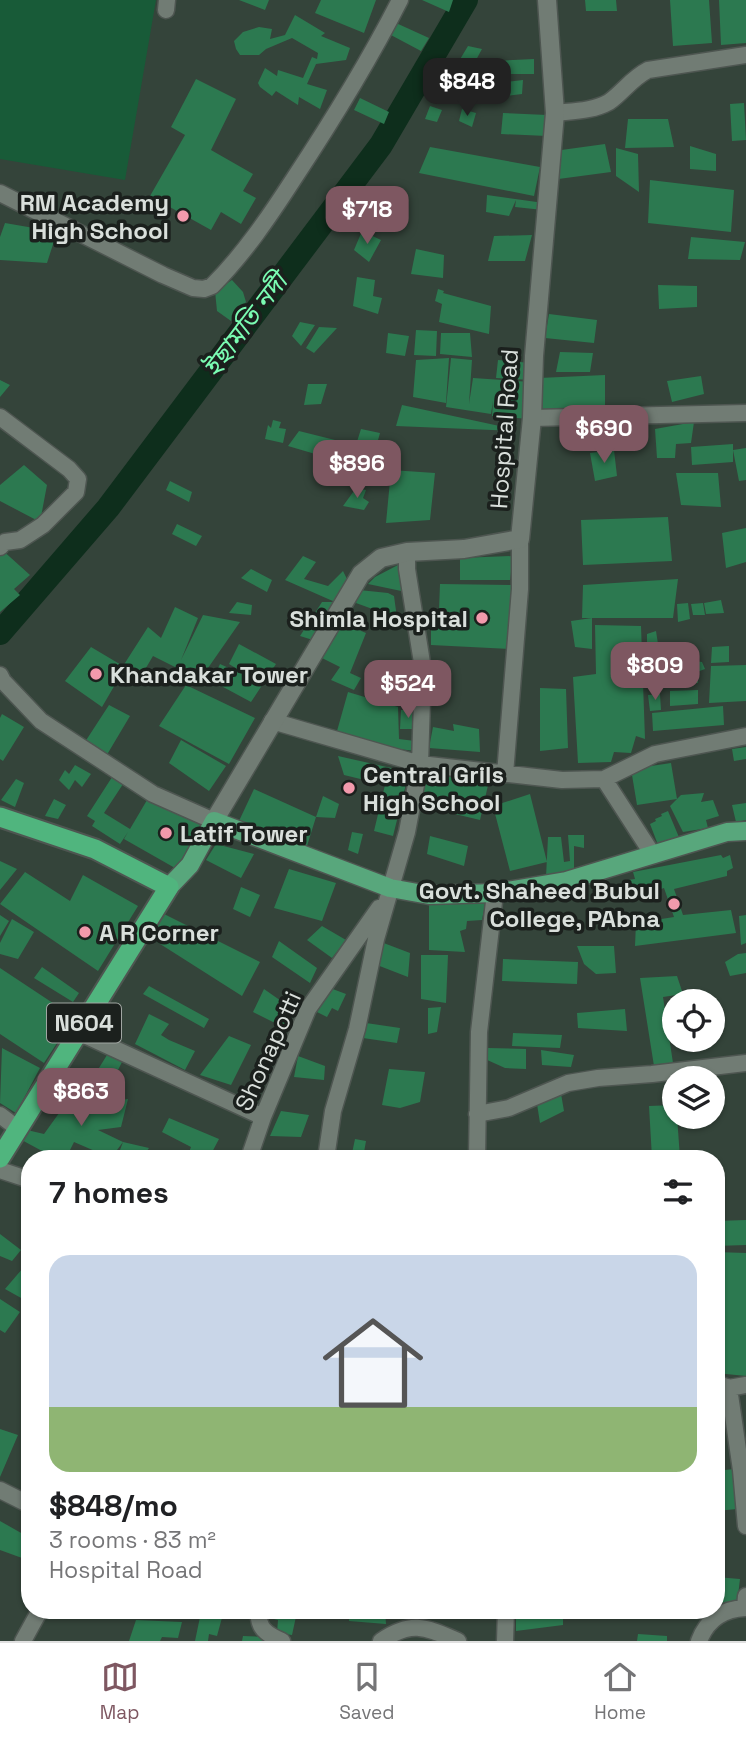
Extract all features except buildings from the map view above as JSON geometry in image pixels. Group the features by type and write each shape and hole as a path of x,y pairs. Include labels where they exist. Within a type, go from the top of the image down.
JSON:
{"highway":[{"path":"0,817 95,849 169,887"},
{"name":"N604","path":"0,1158 169,887"}],"main road":[{"name":"Hospital Road","path":"169,887 190,864 361,574 382,558 407,552 464,548 520,539 555,113 547,0"},
{"path":"214,821 388,893 429,895 495,893 566,881 727,832 746,831"}],"street":[{"path":"0,193 163,275 193,288 204,289 212,286 263,226 321,139 366,65 400,0"},
{"path":"555,113 596,108 615,97 636,76 648,70 746,55"},
{"path":"532,418 746,413"},
{"path":"0,417 69,469 78,479 76,492 43,525 20,540 5,542 0,547"},
{"path":"505,774 520,589 520,539"},
{"path":"327,1150 333,1111 355,1039 388,893 407,832 421,764 424,725 423,669 407,569 407,552"},
{"path":"2,678 41,720 153,794 214,821"},
{"path":"272,721 421,764 562,780 604,779 655,754 746,736"},
{"path":"604,779 653,855"},
{"name":"Shonapotti","path":"252,1150 308,1009 388,893"},
{"path":"477,1150 479,1032 495,893"},
{"path":"78,1032 263,1116"},
{"path":"477,1114 509,1108 568,1083 746,1063"},
{"path":"0,1115 17,1128"},
{"path":"0,1170 21,1177"},
{"path":"725,1385 746,1385"},
{"path":"725,1398 741,1469 746,1526"},
{"path":"0,1490 21,1500"},
{"path":"725,1613 746,1604"},
{"path":"23,1641 35,1619"},
{"path":"258,1619 262,1630 282,1641"},
{"path":"505,1641 506,1619"},
{"path":"699,1641 713,1619"},
{"path":"381,1641 396,1631 412,1626 457,1641"}],"shaded area":[{"path":"0,0 746,0 746,1641 0,1641"}],"green space":[{"path":"0,0 156,0 125,180 0,159"}],"waterway":[{"name":"ইছামতি নদী","path":"0,633 108,508 381,145 466,0"}],"place":[{"name":"RM Academy High School","path":"183,216"},
{"name":"Shimla Hospital","path":"482,618"},
{"name":"Khandakar Tower","path":"96,674"},
{"name":"Central Grils High School","path":"349,788"},
{"name":"Latif Tower","path":"166,833"},
{"name":"Govt. Shaheed Bubul College, PAbna","path":"674,904"},
{"name":"A R Corner","path":"85,932"}]}
